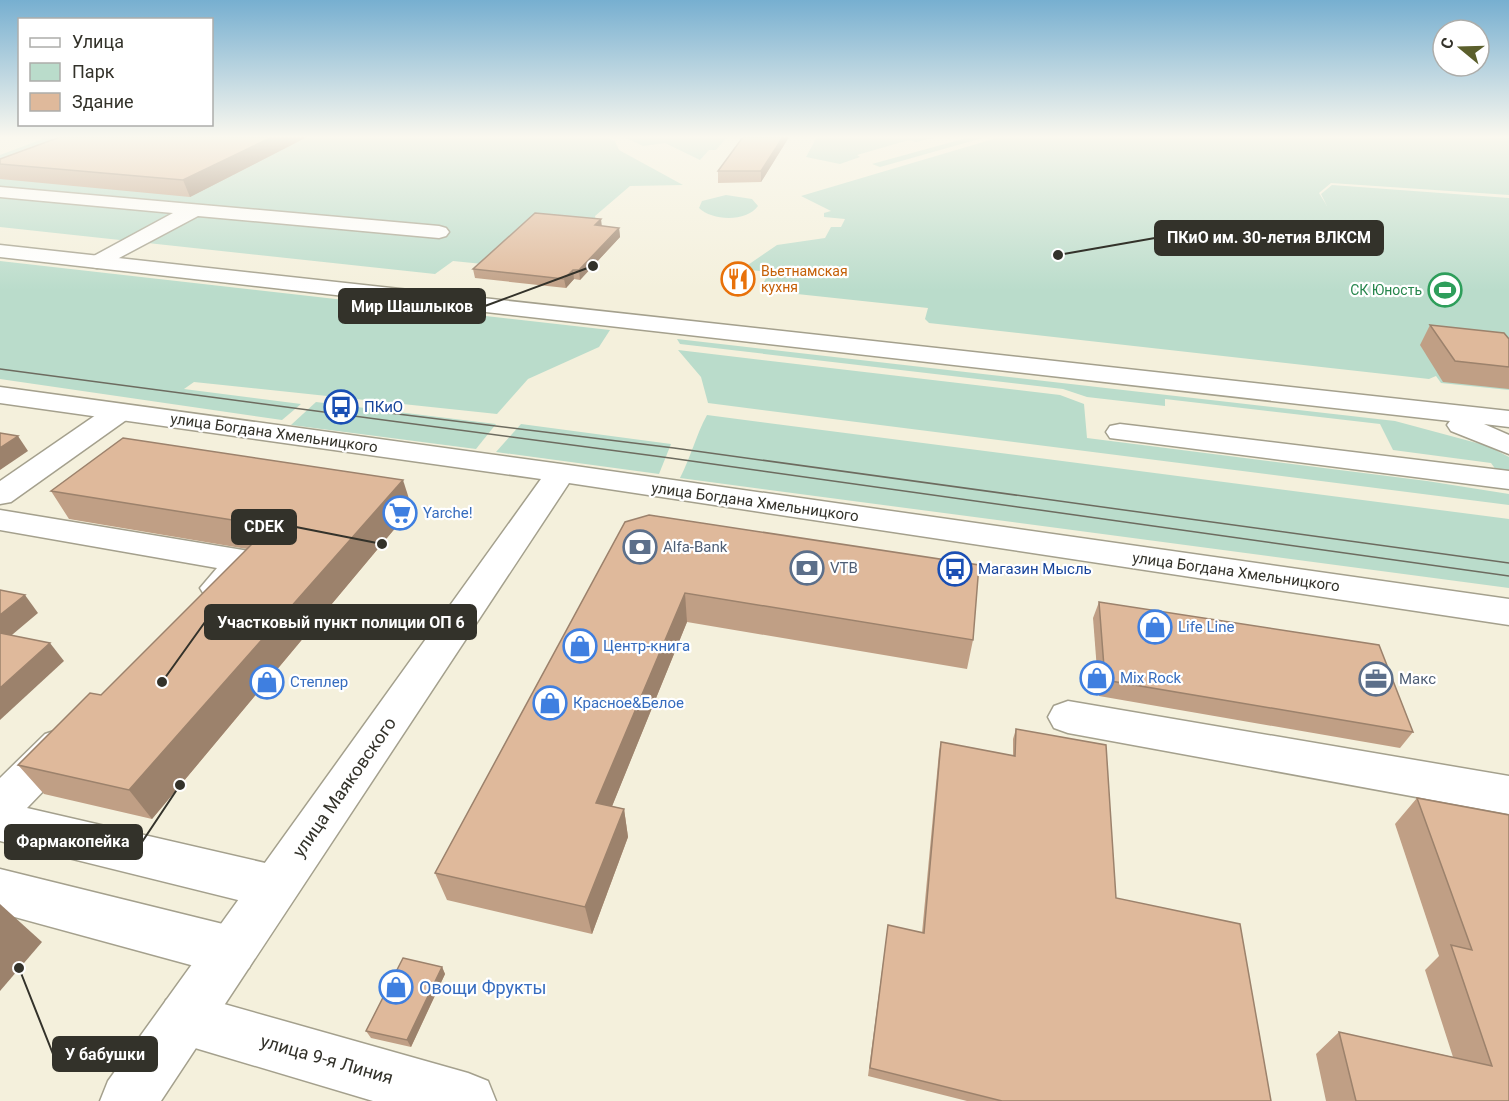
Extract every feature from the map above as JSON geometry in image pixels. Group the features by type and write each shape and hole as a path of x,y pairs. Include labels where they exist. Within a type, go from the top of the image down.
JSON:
{"main road":[{"path":"0,192 439,232"},
{"path":"97,262 194,210"},
{"path":"0,251 1509,419"},
{"name":"улица Богдана Хмельницкого","path":"0,395 561,473 1505,610"},
{"path":"1402,407 1449,420 1509,445"},
{"path":"0,495 118,412"},
{"path":"1120,432 1509,480"},
{"name":"улица Маяковского","path":"128,1101 561,473"},
{"path":"0,519 243,561 193,612"},
{"path":"1068,717 1509,795"},
{"path":"0,806 84,722"},
{"path":"0,821 274,887"},
{"path":"0,891 231,951"},
{"name":"улица 9-я Линия","path":"185,1019 468,1101"}],"green space":[{"path":"0,188 627,188 595,216 603,256 578,255 560,272 453,261 435,274 0,227"},
{"path":"827,188 1325,188 1319,193 1327,206 1321,194 1328,188 1378,188 1509,198 1509,390 1441,383 1436,376 1429,379 929,323 925,319 928,308 760,290 769,272 742,269 777,245 825,238 831,227 841,227 845,219 824,217 824,213 831,211 801,196"},
{"path":"1411,188 1509,188 1509,195"},
{"path":"726,195 752,199 758,206 746,215 729,218 712,215 699,208 702,201"},
{"path":"0,261 610,330 599,347 528,379 497,414 194,382 184,389 301,404 282,420 0,379"},
{"path":"677,339 1395,421 1488,446 1509,457 1509,476 1499,474 1491,463 1393,450 1380,424 1165,399 1165,406 1087,397 1063,389 680,344"},
{"path":"678,350 1060,395 1084,404 1087,438 1427,481 1509,494 1509,505 708,403 701,377"},
{"path":"316,402 496,424 476,449 291,425"},
{"path":"707,415 1509,519 1509,588 680,478"},
{"path":"521,424 671,444 659,474 496,452"}],"building":[{"path":"535,213 601,219 595,225 619,228 579,270 573,270 564,279 473,269"},
{"path":"1430,325 1504,333 1509,339 1509,367 1455,361"},
{"path":"0,433 18,436 0,448"},
{"path":"123,438 403,480 129,790 18,765 90,693 101,695 270,526 51,491"},
{"path":"649,515 979,565 973,640 685,593 596,803 624,809 585,907 435,873 625,522"},
{"path":"0,590 25,595 0,615"},
{"path":"1099,602 1379,645 1413,732 1105,680"},
{"path":"0,633 50,643 0,688"},
{"path":"1016,729 1106,745 1116,898 1240,924 1271,1101 1002,1101 870,1068 888,925 924,933 941,742 1015,756"},
{"path":"1417,798 1509,815 1509,1101 1356,1101 1339,1032 1492,1066 1451,945 1472,950"},
{"path":"403,958 442,967 407,1040 366,1031"}],"tram line":[{"path":"0,369 670,458 1509,576"},
{"path":"373,411 674,448 1509,563"}],"place":[{"name":"ПКиО им. 30-летия ВЛКСМ","path":"1058,255"},
{"name":"Мир Шашлыков","path":"593,266"},
{"name":"Вьетнамская кухня","path":"738,279"},
{"name":"СК Юность","path":"1445,290"},
{"name":"ПКиО","path":"341,407"},
{"name":"Yarche!","path":"400,513"},
{"name":"CDEK","path":"382,544"},
{"name":"Alfa-Bank","path":"640,547"},
{"name":"VTB","path":"807,568"},
{"name":"Магазин Мысль","path":"955,569"},
{"name":"Life Line","path":"1155,627"},
{"name":"Центр-книга","path":"580,646"},
{"name":"Mix Rock","path":"1097,678"},
{"name":"Макс","path":"1376,679"},
{"name":"Участковый пункт полиции ОП 6","path":"162,682"},
{"name":"Степлер","path":"267,682"},
{"name":"Красное&Белое","path":"550,703"},
{"name":"Фармакопейка","path":"180,785"},
{"name":"У бабушки","path":"19,968"},
{"name":"Овощи Фрукты","path":"396,987"}]}
